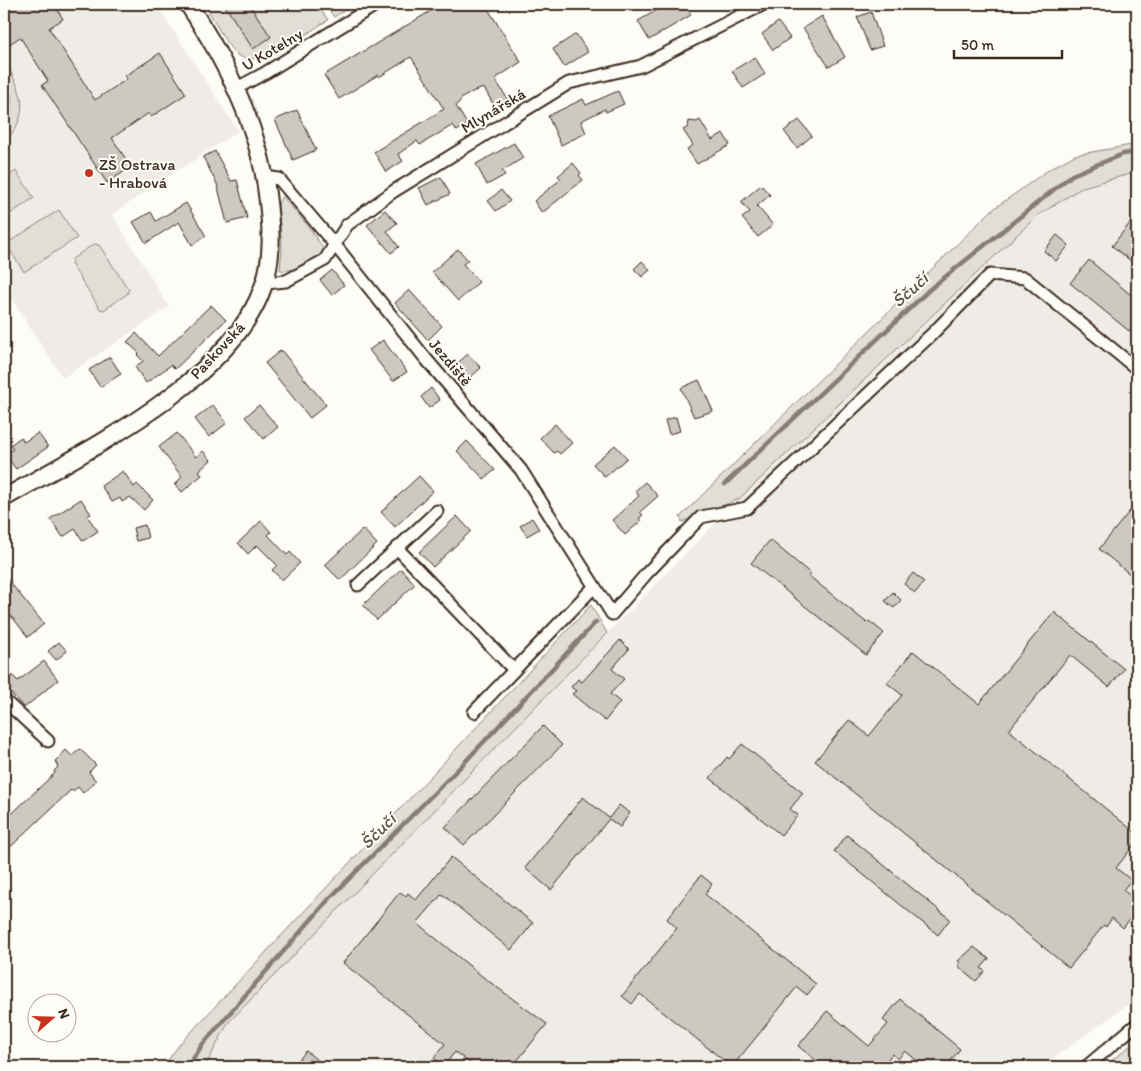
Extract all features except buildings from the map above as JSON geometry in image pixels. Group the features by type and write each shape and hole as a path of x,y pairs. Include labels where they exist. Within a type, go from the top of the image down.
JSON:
{"main road":[{"name":"Paskovská","path":"4,498 130,426 191,379 216,357 241,328 253,310 265,283 270,260 271,236 265,177 256,144 235,89 217,52 188,4"}],"street":[{"name":"U Kotelny","path":"235,89 265,74 377,4"},
{"name":"Mlynářská","path":"265,283 275,284 294,277 326,260 347,225 394,191 569,83 641,66 764,4"},
{"name":"Jezdiště","path":"265,177 279,179 335,245 426,359 520,470 612,614 647,573 701,517 747,508 932,334 990,275 1025,278 1137,369"},
{"path":"358,585 437,511"},
{"path":"398,548 514,670"},
{"path":"474,712 594,587"},
{"path":"4,700 48,741"},
{"path":"1086,1067 1137,1024"}],"shaded area":[{"name":"ZŠ Ostrava - Hrabová","path":"4,4 156,4 238,131 112,214 169,307 63,378 4,288"},
{"path":"204,4 317,4 328,20 282,49 256,58 244,58 231,49"},
{"path":"325,4 355,4 334,17"},
{"path":"4,61 16,83 22,103 18,122 13,132 4,142 4,128 11,114 12,97 4,80"},
{"path":"1137,144 1137,172 1083,187 1037,216 739,499 682,522 680,517 992,210 1051,168 1075,155"},
{"path":"16,171 34,198 4,218 4,179"},
{"path":"1137,172 1137,998 1041,1067 188,1067 193,1057 739,499 1037,216 1083,187"},
{"path":"282,196 309,227 325,251 304,265 286,270 280,270 282,248 278,204"},
{"path":"59,210 77,238 24,272 6,244"},
{"path":"94,244 99,245 129,290 127,294 104,310 100,309 71,264 72,259"},
{"path":"591,605 607,633 228,1023 205,1067 163,1067 179,1045"},
{"path":"1137,1040 1137,1067 1104,1067"}],"waterway":[{"name":"Ščučí","path":"725,484 930,289 1072,175 1123,154 1137,152"},
{"name":"Ščučí","path":"188,1067 202,1045 330,898 464,763 596,622"}],"place":[{"name":"ZŠ Ostrava - Hrabová","path":"89,173"}]}
